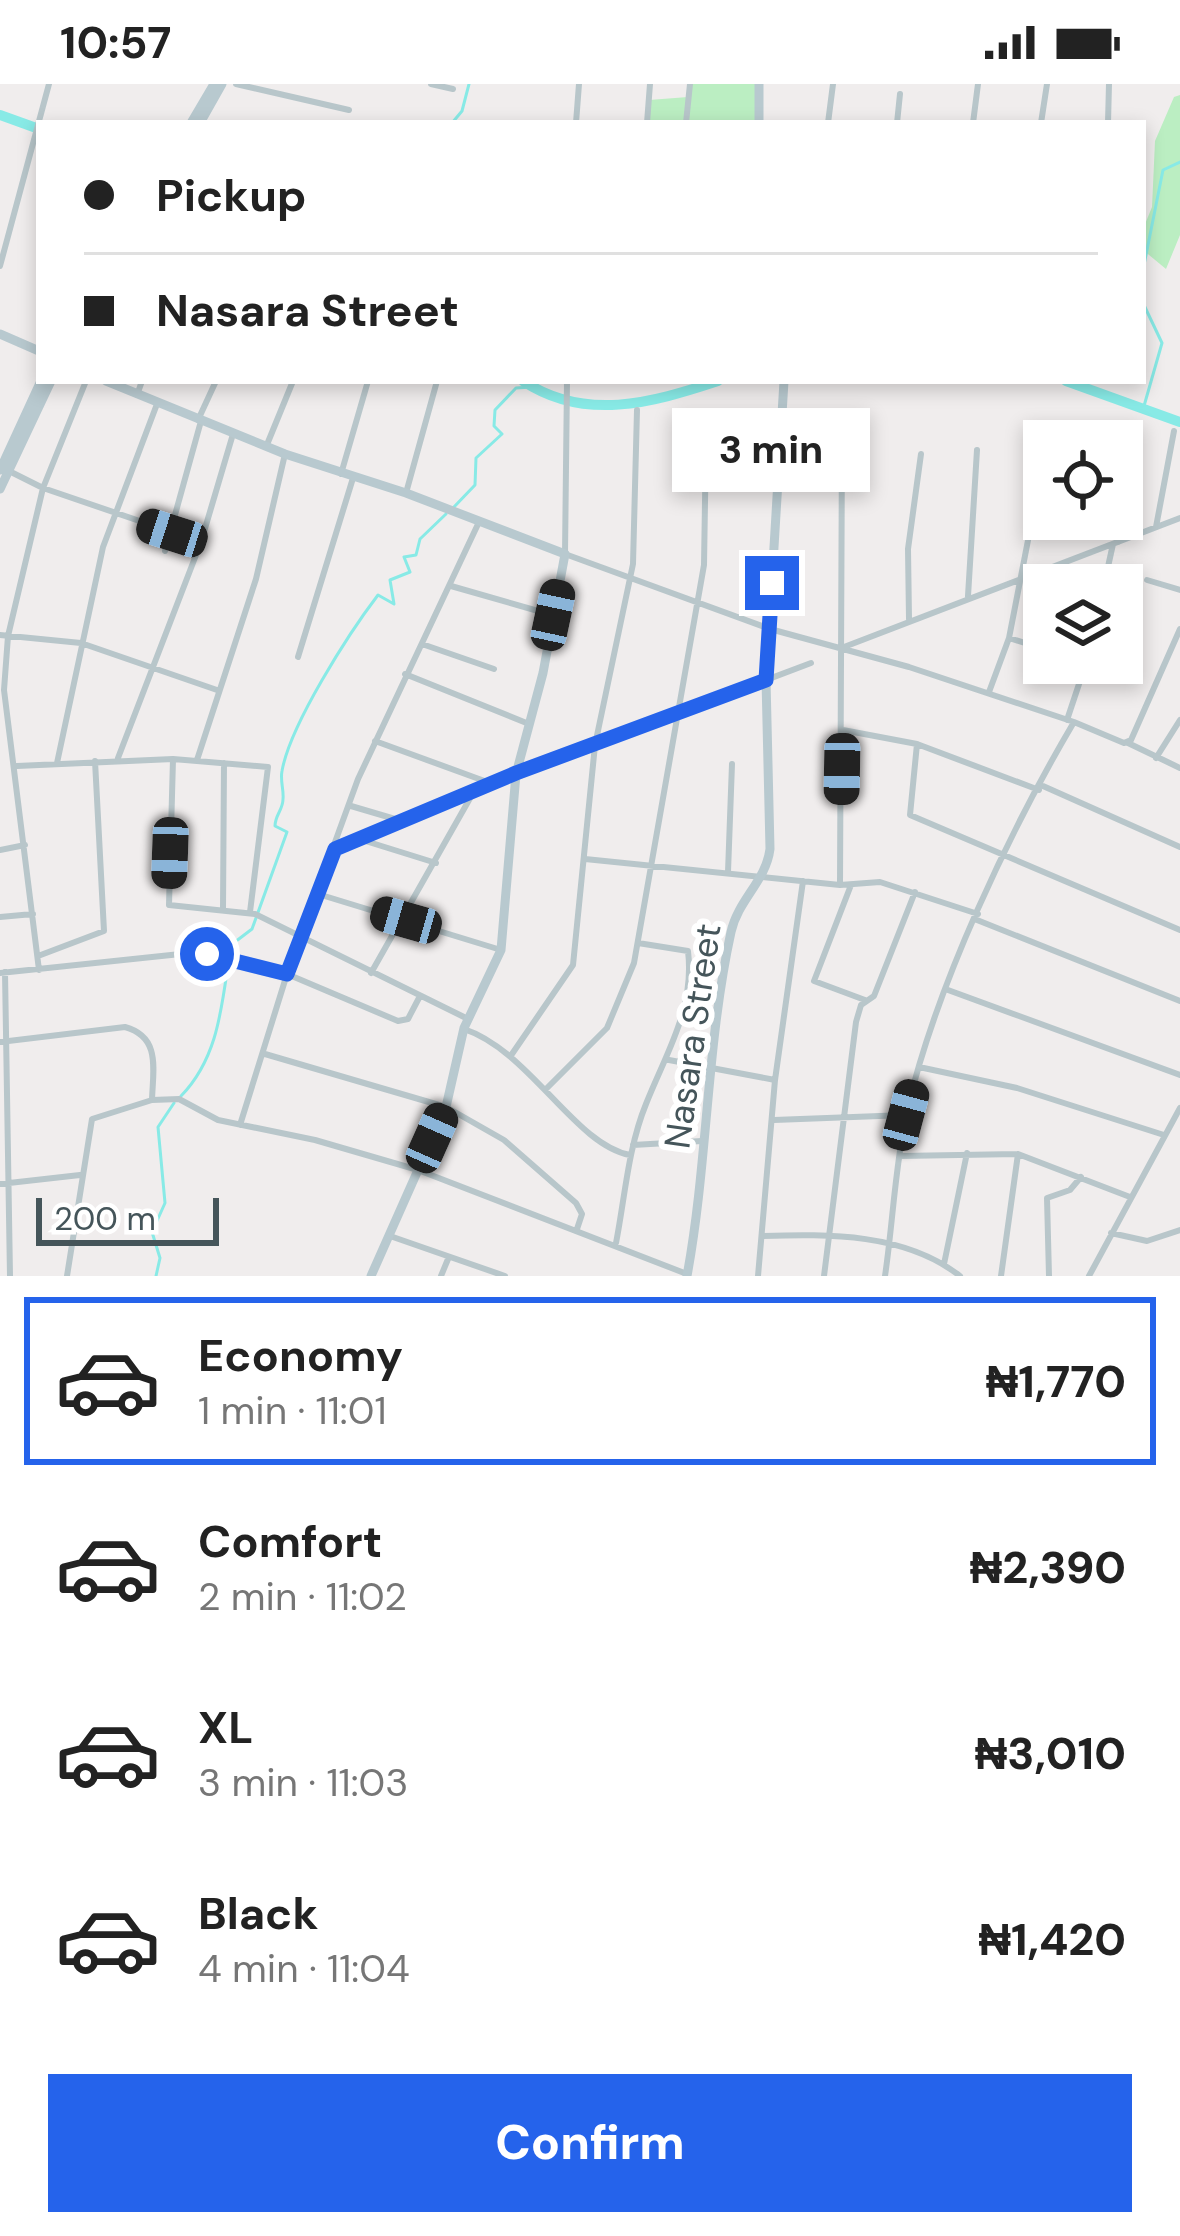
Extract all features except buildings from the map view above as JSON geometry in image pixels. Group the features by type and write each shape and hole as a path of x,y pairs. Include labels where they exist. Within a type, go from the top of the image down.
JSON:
{"street":[{"path":"39,120 49,84"},
{"path":"192,120 218,84"},
{"path":"201,120 218,84"},
{"path":"236,84 349,110"},
{"path":"431,84 453,89"},
{"path":"576,120 579,84"},
{"path":"647,120 650,84"},
{"path":"686,120 690,84"},
{"path":"759,84 759,120"},
{"path":"828,120 833,84"},
{"path":"973,120 978,84"},
{"path":"1041,120 1047,84"},
{"path":"1108,120 1109,84"},
{"path":"897,120 900,94"},
{"path":"0,266 36,132"},
{"path":"0,334 36,350"},
{"path":"0,489 3,469 40,384"},
{"path":"3,469 49,384"},
{"path":"39,970 17,766 2,690 4,635 43,488 85,384"},
{"path":"113,384 284,454 406,493 631,580 770,629 989,692 1128,743 1180,768"},
{"path":"137,395 141,384"},
{"path":"165,551 200,420 215,384"},
{"path":"266,447 292,384"},
{"path":"341,474 367,384"},
{"path":"406,493 436,384"},
{"name":"Nasara Street","path":"689,1275 707,1070 737,910 761,876 770,849 766,680 784,384"},
{"path":"370,1276 446,1107 466,1024 501,950 516,773 565,554 566,386"},
{"path":"57,764 81,643 115,514 157,404"},
{"path":"512,1054 574,965 595,745 631,580 637,410"},
{"path":"780,430 842,436 840,885"},
{"path":"1156,526 1174,431"},
{"path":"118,759 201,542 233,434"},
{"path":"546,1089 608,1028 638,943 674,714 698,602 706,439"},
{"path":"968,596 977,450"},
{"path":"197,760 256,579 284,454"},
{"path":"909,619 908,549 921,454"},
{"path":"3,469 43,488 201,542"},
{"path":"298,657 353,478"},
{"path":"841,649 968,596 1180,518"},
{"path":"240,1125 287,974 375,741 479,521"},
{"path":"989,692 1009,638 1028,540"},
{"path":"1110,564 1116,540"},
{"path":"1147,580 1180,590"},
{"path":"452,586 553,615"},
{"path":"1128,743 1180,629"},
{"path":"4,635 81,643 217,690"},
{"path":"1009,638 1023,642"},
{"path":"422,644 494,669"},
{"path":"335,849 516,773 812,663"},
{"path":"405,674 529,724"},
{"path":"885,1276 906,1115 919,1066 1006,851 1071,721 1081,684"},
{"path":"1156,758 1180,721"},
{"path":"842,730 917,744 1041,788 1180,847"},
{"path":"375,741 492,784"},
{"path":"917,744 910,815 1006,851 1180,929"},
{"path":"17,766 173,758 268,769 250,912"},
{"path":"173,758 170,905 250,912 420,996 512,1054 605,1147 632,1150 702,1141"},
{"path":"38,956 104,932 94,760"},
{"path":"224,763 224,908"},
{"path":"728,872 732,764"},
{"path":"371,973 406,920 474,791"},
{"path":"350,806 399,820"},
{"path":"358,839 436,863"},
{"path":"0,850 26,845"},
{"path":"585,859 840,885 880,882 1180,1000"},
{"path":"758,1276 775,1080 803,881"},
{"path":"852,883 814,981 865,1000"},
{"path":"824,1276 856,1022 865,1000 874,996 915,892"},
{"path":"318,894 501,950"},
{"path":"0,917 33,914"},
{"path":"616,1243 632,1150 646,1102 681,1028 690,955 683,949 638,943"},
{"path":"10,1276 2,973 190,953 236,957 404,1022 420,996"},
{"path":"948,990 1180,1075"},
{"path":"3,1042 125,1027 140,1031 154,1053 152,1100"},
{"path":"265,1054 446,1107 504,1140 576,1203 583,1214 578,1229"},
{"path":"669,1060 775,1080"},
{"path":"919,1066 1017,1088 1164,1135"},
{"path":"68,1276 92,1119 152,1100 179,1099 240,1125 315,1139 418,1170 689,1275"},
{"path":"1089,1276 1180,1108"},
{"path":"774,1120 906,1115"},
{"path":"944,1264 967,1153"},
{"path":"900,1156 1018,1154 1130,1197"},
{"path":"1001,1276 1018,1154"},
{"path":"0,1184 80,1175"},
{"path":"1049,1276 1047,1198 1070,1190 1081,1177"},
{"path":"1111,1233 1147,1241 1180,1230"},
{"path":"763,1236 826,1234 890,1243 944,1264 960,1276"},
{"path":"390,1236 505,1276"},
{"path":"441,1276 448,1259"}],"green space":[{"path":"691,84 761,84 761,120 648,120 649,100 688,97"},
{"path":"1180,95 1180,235 1166,269 1146,252 1146,222 1152,207 1155,141 1174,97"}],"waterway":[{"path":"454,120 469,84"},
{"path":"0,115 36,128"},
{"path":"1146,255 1163,170 1180,162"},
{"path":"1144,406 1162,343 1146,309"},
{"path":"528,384 546,394 594,405 643,401 708,384"},
{"path":"1074,384 1180,422"},
{"path":"453,508 475,485 476,458 502,434 494,426 495,410 516,388 532,387"},
{"path":"181,1096 212,1044 231,945 252,929 287,832 275,822 283,803 282,771 296,729 378,595 394,604 390,580 410,572 404,557 416,555 420,539 446,514"},
{"path":"156,1276 160,1258 152,1232 165,1203 158,1127 174,1103"}],"route":[{"path":"207,954 236,957 287,974 335,849 516,773 766,680 772,583"}]}
